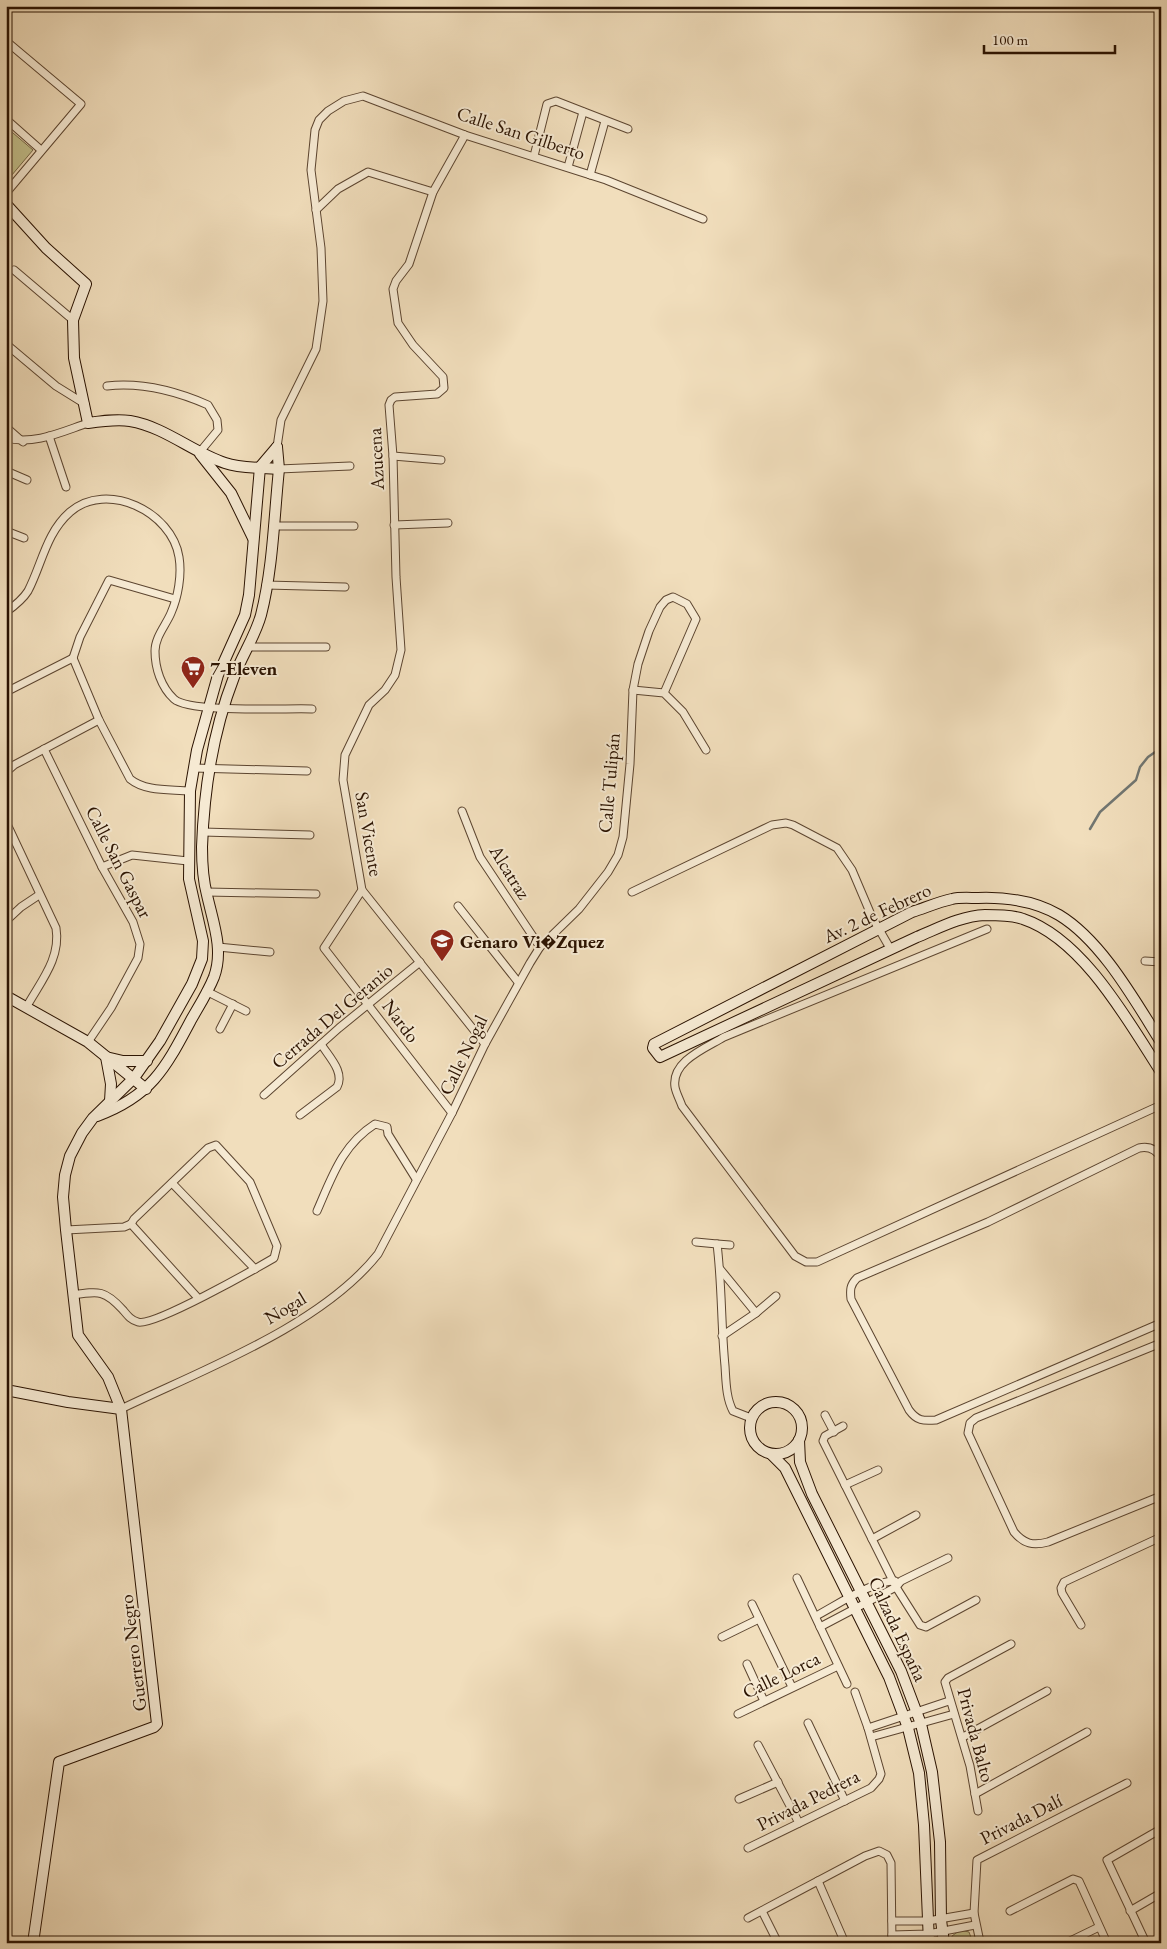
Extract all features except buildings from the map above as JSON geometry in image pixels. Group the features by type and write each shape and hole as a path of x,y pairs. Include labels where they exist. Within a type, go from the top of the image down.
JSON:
{"street":[{"path":"6,41 81,104 6,193"},
{"name":"Calle San Gilberto","path":"316,210 312,150 319,120 328,110 344,101 363,96 465,135 568,167 703,219"},
{"path":"534,156 547,104 550,102 556,101 628,129"},
{"path":"568,167 583,112"},
{"path":"6,119 41,150"},
{"path":"590,175 606,121"},
{"path":"6,1390 84,1405 121,1409 108,1377 78,1335 63,1197 65,1175 70,1156 82,1133 93,1118 112,1105 146,1089 167,1063 214,977 218,959 218,947 206,892 202,849 205,791 223,707 234,675 261,615 279,469 277,447 281,420 316,349 323,286 316,210 338,189 368,172 433,192 465,135"},
{"name":"Azucena","path":"343,780 345,755 369,705 385,690 395,675 401,650 394,525 393,456 389,405 395,397 437,394 444,388 444,377 405,335 398,323 393,302 393,289 396,281 409,264 433,192"},
{"path":"6,204 46,248 86,284 73,320 74,358 88,423"},
{"path":"14,270 73,320"},
{"path":"6,344 56,386 85,404"},
{"path":"107,386 120,385 158,388 208,405 217,420 218,430 199,453"},
{"path":"6,438 24,442 88,423 129,421 143,424 172,436 199,453 227,464 279,469 350,466"},
{"path":"6,427 24,442"},
{"path":"49,436 66,487"},
{"path":"112,1105 147,1062 199,968 203,940 197,922 189,879 188,861 190,791 194,768 218,675 245,615 249,595 260,468 277,447"},
{"path":"199,453 231,493 254,540"},
{"path":"393,456 441,460"},
{"path":"6,471 27,480"},
{"path":"6,612 27,593 54,529 71,511 93,500 112,498 132,503 171,534 179,556 180,576 175,599 171,613 160,632 154,649 156,668 166,690 175,700 189,705 312,709"},
{"path":"394,525 448,523"},
{"path":"273,526 354,526"},
{"path":"6,531 24,538"},
{"path":"6,692 72,658 80,637 109,580 175,599"},
{"path":"266,585 345,587"},
{"name":"Calle Tulipán","path":"540,946 579,909 608,872 618,855 630,764 633,690 646,639 660,607 666,600 673,597 681,600 696,619 664,693"},
{"path":"248,647 326,647"},
{"path":"72,658 123,769 134,782 147,788 190,791"},
{"path":"633,690 664,693 683,712 706,750"},
{"path":"6,772 14,765 99,720"},
{"name":"Calle San Gaspar","path":"44,749 102,867 133,922 140,944 138,958 111,1008 88,1042"},
{"path":"194,768 210,770 307,771"},
{"name":"San Vicente","path":"343,780 362,890 420,962"},
{"name":"Alcatraz","path":"462,811 480,857 489,874 540,946"},
{"path":"6,822 56,928 58,942 55,956 27,1006"},
{"path":"632,892 772,825 786,823 829,842 843,854 878,929 891,950"},
{"path":"203,832 310,835"},
{"path":"102,867 132,855 188,861"},
{"name":"Nardo","path":"362,890 324,948 452,1113"},
{"path":"206,892 316,894"},
{"path":"6,921 21,907 39,895"},
{"name":"Av. 2 de Febrero","path":"1161,1042 1134,998 1084,935 1059,915 1030,903 999,897 952,899 912,912 654,1044 655,1052 660,1057 958,919 985,915 1022,918 1060,938 1084,962 1117,1006 1161,1072"},
{"path":"458,906 518,982"},
{"path":"197,922 212,918"},
{"path":"987,929 724,1037 685,1061 677,1070 675,1087 682,1106 795,1256 806,1262 817,1262 1161,1105"},
{"name":"Calle Nogal","path":"416,1179 452,1113 484,1044 540,946"},
{"path":"218,947 270,952"},
{"path":"1145,961 1161,962"},
{"path":"420,962 484,1044"},
{"name":"Cerrada Del Geranio","path":"264,1095 367,1004 420,962"},
{"path":"206,991 246,1011"},
{"path":"6,996 27,1006 88,1042 146,1089"},
{"path":"220,1029 233,1004"},
{"path":"300,1115 337,1086 340,1081 340,1073 321,1044"},
{"path":"106,1057 123,1061 147,1062"},
{"path":"106,1057 111,1084 112,1105"},
{"path":"318,1211 335,1169 359,1134 375,1124 387,1126 388,1134 416,1179"},
{"path":"66,1230 124,1227 131,1224 208,1148 216,1145 250,1182 276,1246 274,1258 151,1321 141,1323 131,1319 112,1298 103,1292 73,1295"},
{"path":"1161,1158 1150,1148 1139,1148 988,1222 857,1278 850,1290 851,1299 910,1410 915,1418 922,1422 936,1420 1161,1323"},
{"name":"Nogal","path":"121,1409 244,1350 295,1322 333,1296 368,1266 378,1254 416,1179"},
{"path":"172,1183 255,1268"},
{"path":"131,1224 198,1298"},
{"path":"696,1242 730,1245"},
{"path":"717,1244 720,1269 722,1336 730,1406 737,1414 751,1418"},
{"path":"720,1269 756,1312"},
{"path":"722,1336 776,1296"},
{"path":"1161,1343 976,1418 970,1423 968,1433 1014,1532 1025,1543 1033,1545 1048,1542 1161,1496"},
{"path":"776,1401 786,1404 794,1409 800,1417 802,1427 799,1440 789,1451 780,1454 770,1454 757,1447 752,1439 749,1430 751,1418 758,1408 767,1403 776,1401"},
{"name":"Guerrero Negro","path":"33,1943 59,1762 154,1727 157,1724 121,1409"},
{"path":"825,1415 834,1432"},
{"path":"842,1426 825,1436 823,1440 872,1539 922,1627 976,1600"},
{"name":"Calzada España","path":"799,1440 800,1462 812,1494 868,1602 901,1672 921,1724 932,1772 940,1842 941,1920 944,1943"},
{"name":"Calzada España","path":"770,1454 786,1468 889,1677 904,1715 919,1774 926,1843 929,1938"},
{"path":"845,1485 878,1470"},
{"path":"801,1501 812,1494"},
{"path":"872,1539 916,1515"},
{"path":"1081,1625 1062,1593 1061,1588 1064,1582 1161,1537"},
{"path":"816,1616 862,1592 896,1583 948,1558"},
{"path":"797,1578 847,1684"},
{"name":"Calle Lorca","path":"820,1627 868,1602 896,1583"},
{"path":"752,1604 792,1687"},
{"path":"722,1637 759,1619"},
{"name":"Privada Balto","path":"978,1812 963,1737 945,1687 948,1678 1010,1644"},
{"path":"747,1664 764,1701"},
{"name":"Calle Lorca","path":"738,1714 838,1666"},
{"name":"Privada Pedrera","path":"748,1848 871,1788 880,1779 871,1737 855,1692"},
{"path":"963,1737 1047,1692"},
{"path":"868,1728 949,1701"},
{"path":"871,1737 954,1714"},
{"path":"808,1723 845,1801"},
{"path":"975,1794 1087,1732"},
{"path":"758,1745 799,1823"},
{"name":"Privada Pedrera","path":"739,1799 778,1782"},
{"name":"Privada Dalí","path":"980,1942 974,1913 977,1860 1127,1783"},
{"path":"1146,1943 1107,1860 1161,1829"},
{"path":"926,1843 940,1842"},
{"path":"748,1918 865,1856 879,1851 887,1855 890,1863 892,1943"},
{"path":"1010,1911 1073,1879 1079,1881 1107,1943"},
{"path":"818,1881 845,1943"},
{"path":"1130,1911 1160,1895"},
{"path":"762,1911 778,1943"},
{"path":"892,1922 941,1920 974,1913"},
{"path":"892,1935 929,1938 942,1931 975,1925"},
{"path":"1066,1943 1099,1926"}],"shaded area":[{"path":"6,127 33,150 6,182"},
{"path":"960,1930 969,1932 973,1943 952,1943 952,1936"}],"waterway":[{"path":"1090,829 1100,812 1136,780 1140,767 1148,757 1161,748"}],"place":[{"name":"7-Eleven","path":"193,689"},
{"name":"Genaro Vi�Zquez","path":"442,962"}]}
